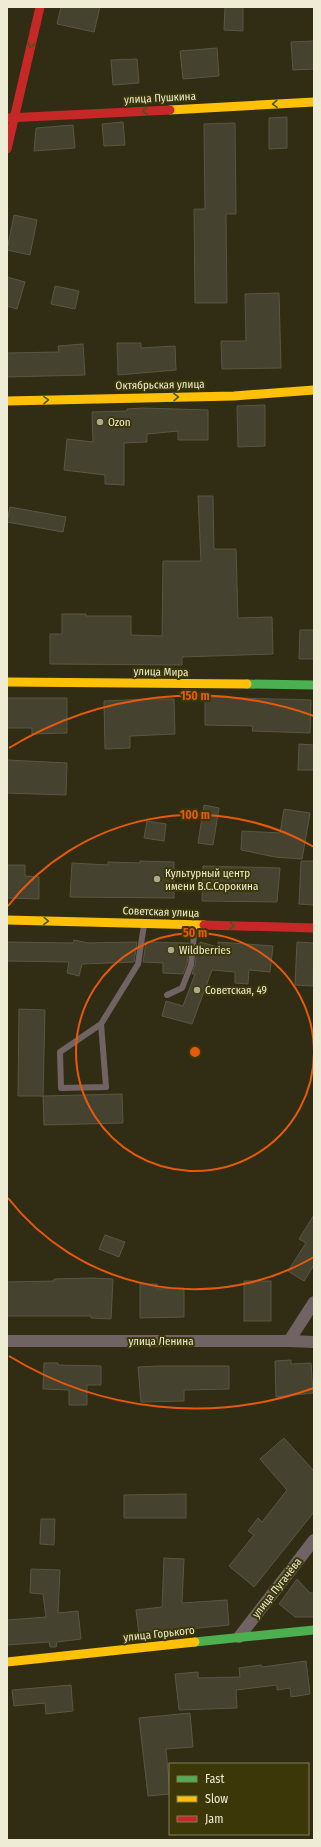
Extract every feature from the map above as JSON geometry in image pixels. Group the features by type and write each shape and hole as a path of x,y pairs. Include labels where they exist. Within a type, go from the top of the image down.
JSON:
{"street":[{"path":"7,149 10,118 40,7"},
{"name":"улица Пушкина","path":"10,118 314,102"},
{"name":"Октябрьская улица","path":"7,401 234,396 314,390"},
{"name":"улица Мира","path":"7,682 314,685"},
{"name":"Советская улица","path":"7,920 314,928"},
{"path":"289,1341 314,1302"},
{"name":"улица Ленина","path":"7,1341 314,1342"},
{"name":"улица Пугачёва","path":"239,1637 314,1540"},
{"name":"улица Горького","path":"7,1662 314,1630"}],"lane":[{"path":"101,1024 106,1087 61,1088 60,1052 101,1024 138,964 144,923"},
{"path":"167,995 182,988 191,965 195,925"}],"building":[{"path":"61,7 100,7 94,32 57,24"},
{"path":"225,7 243,7 243,31 224,30"},
{"path":"314,41 314,69 293,70 291,42"},
{"path":"217,48 219,76 183,79 180,51"},
{"path":"137,59 139,83 113,85 111,60"},
{"path":"287,117 287,148 269,149 269,118"},
{"path":"123,122 125,145 104,146 102,124"},
{"path":"235,123 236,214 226,214 227,303 195,303 194,209 205,209 204,124"},
{"path":"73,125 75,148 34,151 36,128"},
{"path":"14,215 37,220 30,255 7,250"},
{"path":"7,277 25,282 17,309 7,306"},
{"path":"55,286 79,291 75,309 51,304"},
{"path":"279,293 281,368 222,369 221,341 246,341 245,294"},
{"path":"117,343 141,343 141,348 175,346 176,370 118,375"},
{"path":"83,344 85,375 7,377 7,353 59,352 58,346"},
{"path":"265,405 265,446 238,447 237,406"},
{"path":"127,409 208,410 208,440 178,440 178,431 147,434 147,442 124,443 124,485 105,484 105,475 64,470 67,439 93,442 92,412 127,411"},
{"path":"198,496 213,496 214,549 236,549 238,618 272,617 273,654 182,657 182,665 50,664 50,634 62,634 62,614 86,614 86,616 131,616 131,635 162,636 163,561 201,561"},
{"path":"10,507 66,517 63,532 7,522"},
{"path":"300,630 314,630 314,659 299,659"},
{"path":"205,697 311,700 310,733 252,731 253,726 205,725"},
{"path":"7,698 67,698 67,733 32,734 32,728 7,728"},
{"path":"174,699 175,734 130,736 130,748 105,749 104,701"},
{"path":"299,744 314,745 314,770 298,770"},
{"path":"7,760 67,763 66,795 7,793"},
{"path":"204,805 219,808 213,845 198,843"},
{"path":"284,809 310,813 302,859 275,857 241,850 242,831 280,833"},
{"path":"147,821 166,824 164,841 144,838"},
{"path":"140,861 174,862 174,898 70,897 72,863 108,865 108,862 140,863"},
{"path":"301,861 314,861 314,905 299,904"},
{"path":"7,865 25,865 25,876 39,877 39,899 7,898"},
{"path":"203,866 280,868 277,902 202,901"},
{"path":"74,940 88,943 137,942 134,962 82,964 79,976 67,973 69,962 7,961 7,942 73,943"},
{"path":"146,942 189,943 187,964 183,974 163,973 163,963 143,962"},
{"path":"200,942 218,947 218,942 273,946 270,972 249,970 248,984 235,983 235,972 212,970 192,1024 162,1016 166,1001 183,1006 195,974 192,974 198,944 200,944"},
{"path":"297,942 314,943 313,986 295,985"},
{"path":"19,1009 45,1010 43,1096 18,1096"},
{"path":"122,1094 123,1123 44,1125 43,1096"},
{"path":"314,1215 314,1265 304,1281 288,1271 306,1243 299,1239"},
{"path":"105,1235 125,1242 119,1257 99,1249"},
{"path":"54,1279 113,1279 111,1319 91,1318 91,1316 7,1316 7,1282 54,1281"},
{"path":"244,1281 271,1281 271,1321 244,1321"},
{"path":"140,1284 157,1284 157,1289 184,1288 184,1317 140,1318"},
{"path":"291,1360 291,1364 311,1363 313,1393 276,1397 275,1361"},
{"path":"44,1363 58,1363 58,1365 101,1366 101,1385 87,1385 87,1405 69,1405 69,1390 43,1389"},
{"path":"229,1366 229,1389 184,1390 184,1401 141,1402 138,1367"},
{"path":"284,1438 314,1471 314,1512 254,1587 229,1566 254,1535 248,1531 258,1518 262,1522 287,1490 260,1459"},
{"path":"186,1494 186,1518 124,1518 124,1495"},
{"path":"41,1519 55,1519 54,1545 40,1544"},
{"path":"164,1558 184,1559 182,1603 227,1600 229,1625 139,1634 136,1610 162,1607"},
{"path":"31,1569 60,1570 58,1613 78,1611 81,1639 57,1642 56,1647 50,1647 49,1642 7,1645 7,1620 46,1617 43,1594 30,1593"},
{"path":"297,1579 310,1593 314,1593 314,1617 295,1617 279,1604"},
{"path":"306,1661 310,1694 291,1697 290,1688 277,1690 277,1685 236,1690 237,1708 179,1710 175,1674 198,1672 198,1678 240,1677 239,1668 261,1665 262,1667"},
{"path":"71,1685 73,1711 46,1714 45,1703 14,1706 12,1690"},
{"path":"190,1713 193,1747 166,1749 169,1794 148,1796 139,1718"}],"traffic: fast":[{"path":"247,684 314,685"},
{"path":"195,1642 314,1630"}],"traffic: slow":[{"path":"170,110 314,102"},
{"path":"7,401 234,396 314,390"},
{"path":"7,682 247,684"},
{"path":"7,920 204,925"},
{"path":"7,1662 195,1642"}],"traffic: jam":[{"path":"7,149 40,7"},
{"path":"7,118 170,110"},
{"path":"204,925 314,928"}],"place":[{"name":"Ozon","path":"100,422"},
{"name":"Культурный центр имени В.С.Сорокина","path":"157,879"},
{"name":"Wildberries","path":"171,950"},
{"name":"Советская, 49","path":"197,990"}]}
